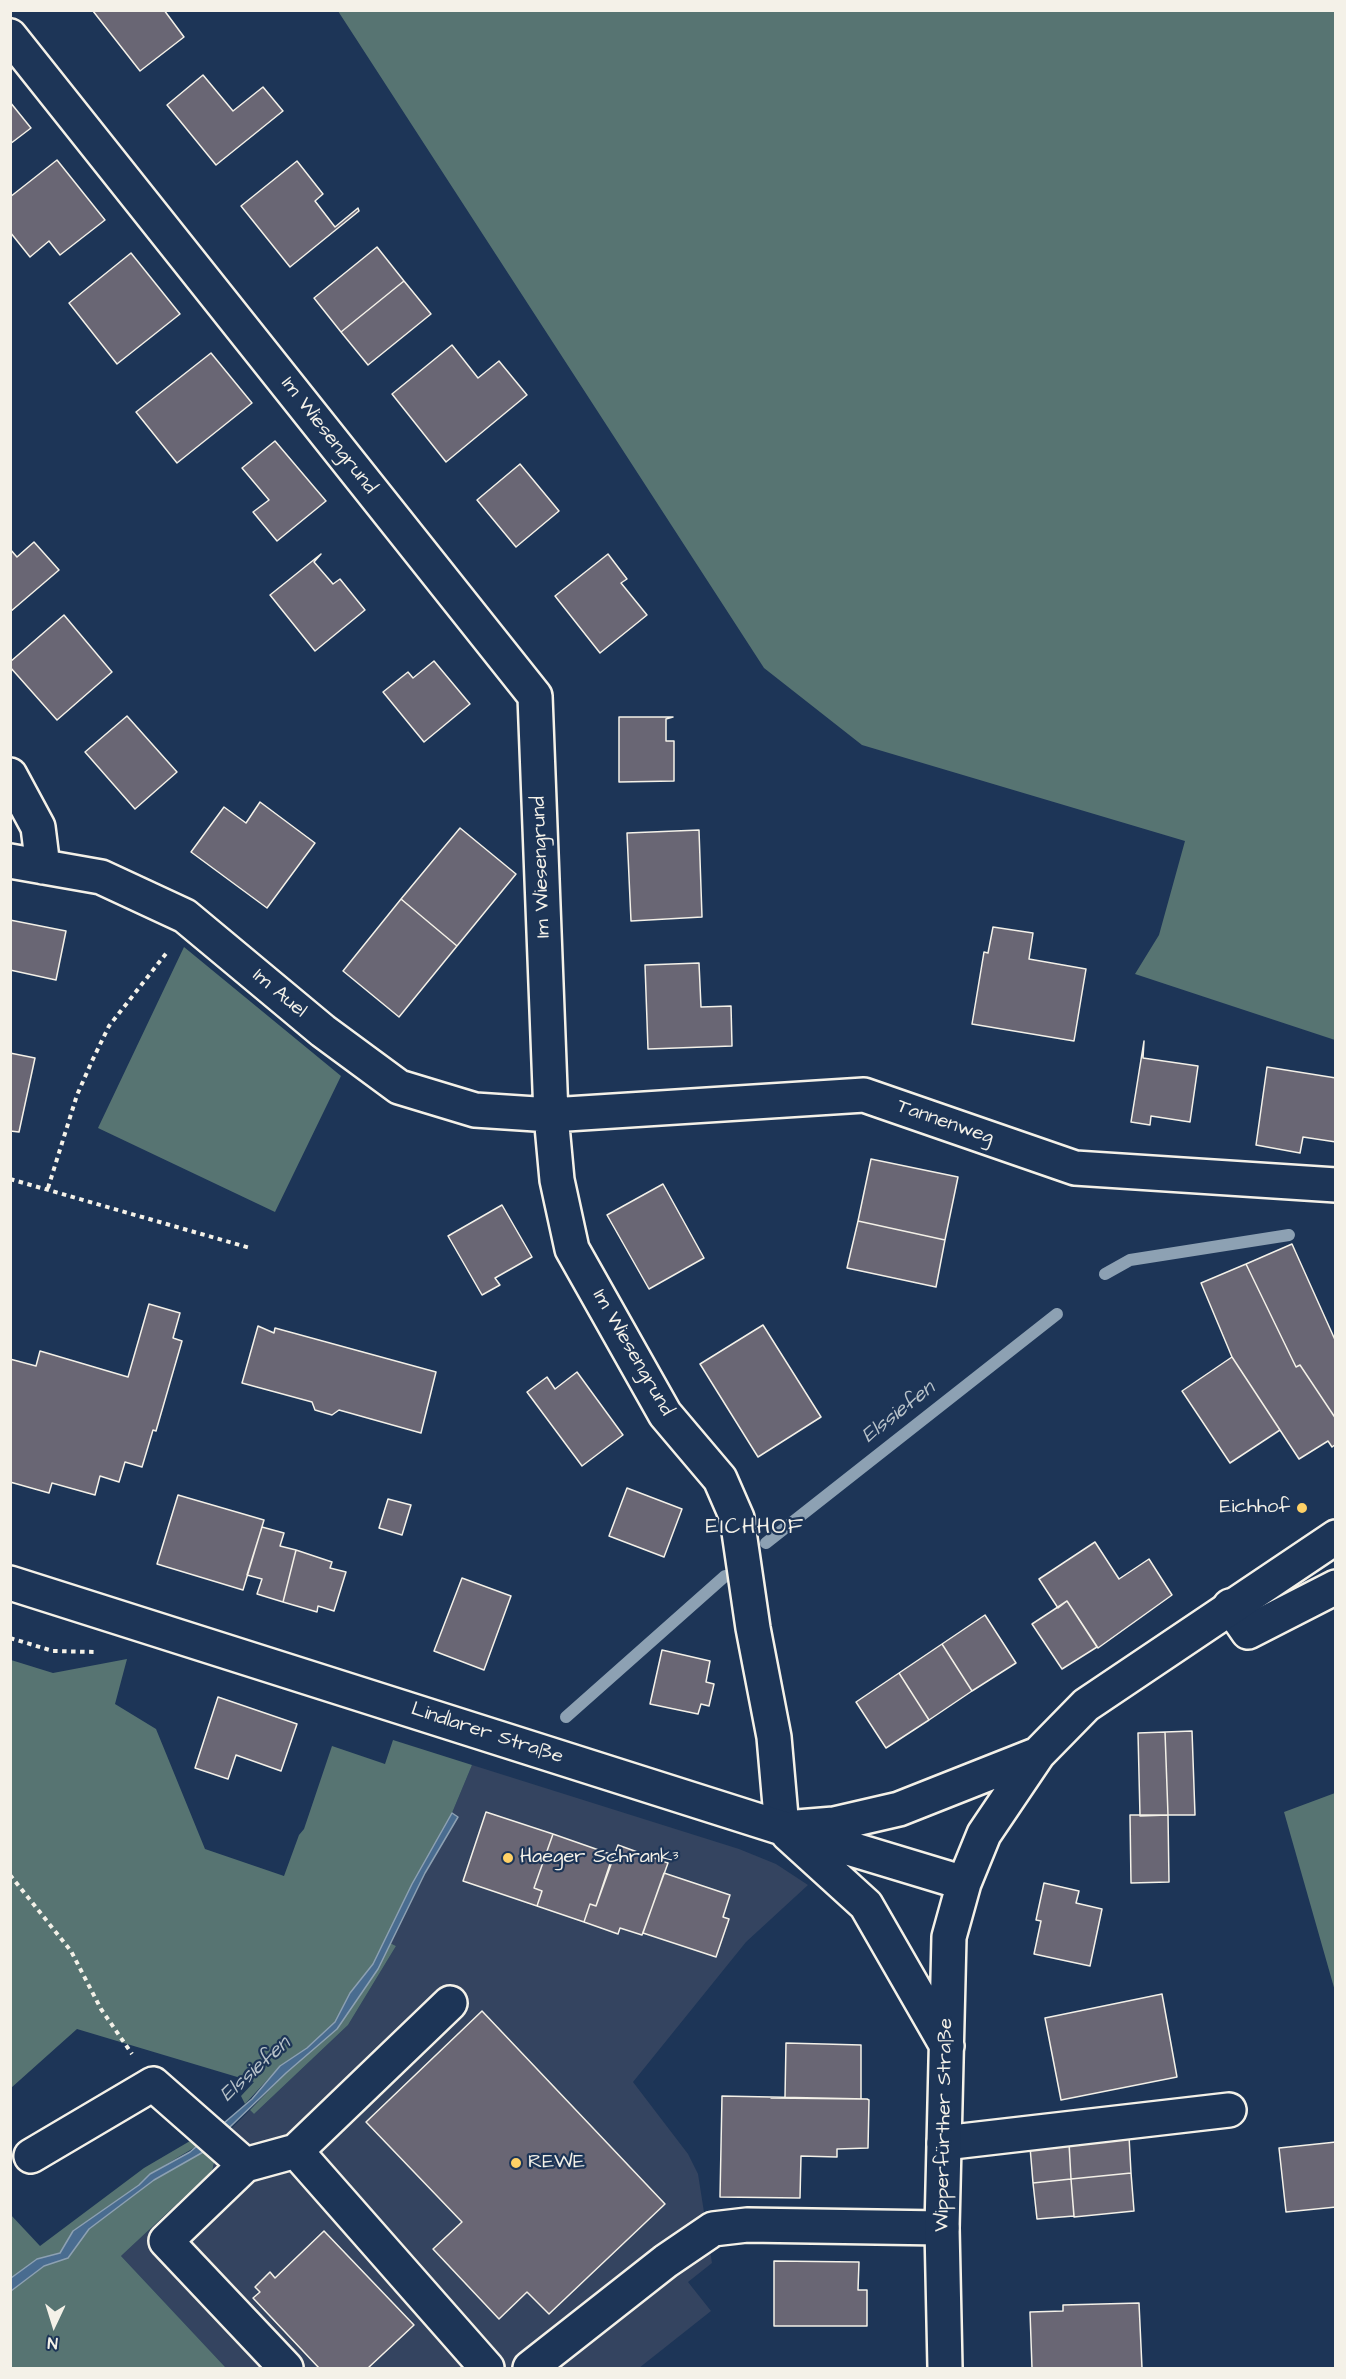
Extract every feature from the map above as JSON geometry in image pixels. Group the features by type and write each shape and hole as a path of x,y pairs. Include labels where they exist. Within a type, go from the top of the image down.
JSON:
{"street":[{"name":"Im Wiesengrund","path":"10,36 535,696 551,1115 556,1180 572,1249 665,1414 720,1479 737,1518 753,1628 774,1737 782,1828"},
{"path":"10,775 38,827 44,867"},
{"name":"Im Auel","path":"10,861 101,877 186,916 323,1031 399,1087 475,1110 551,1115"},
{"name":"Tannenweg","path":"551,1115 864,1095 1075,1168 1335,1185"},
{"path":"782,1828 834,1824 899,1809 1038,1754 1086,1706 1230,1606 1335,1537"},
{"name":"Lindlarer Straße","path":"10,1583 782,1828 964,1883"},
{"path":"1230,1606 1248,1632 1335,1587"},
{"name":"Wipperfürther Straße","path":"945,2368 942,2228 949,1937 964,1883 984,1834 1038,1754"},
{"path":"782,1828 866,1905 946,2046"},
{"path":"296,2151 450,2003"},
{"path":"31,2156 153,2084 223,2146 296,2151 488,2368"},
{"path":"944,2143 1229,2110"},
{"path":"223,2146 166,2241 286,2368"},
{"path":"530,2368 666,2261 713,2229 747,2225 942,2228"}],"path":[{"path":"48,1188 77,1095 100,1044 134,992 166,956 186,916"},
{"path":"10,1179 48,1188 250,1248"},
{"path":"10,1875 71,1951 101,2009 153,2084"}],"shaded area":[{"path":"472,1765 739,1849 776,1864 808,1885 746,1942 633,2082 688,2154 698,2174 712,2263 688,2282 711,2311 639,2368 226,2368 121,2256 212,2171 223,2137 250,2110 254,2114 348,2025 396,1946 390,1943 425,1873 457,1818 452,1813"},
{"path":"452,1813 458,1817 425,1873 378,1969 337,2029 286,2073 205,2151 154,2180 89,2229 68,2258 44,2266 11,2291 11,2278 37,2259 60,2253 73,2231 139,2185 150,2174 190,2152 252,2099 280,2066 307,2048 335,2022 350,1993 373,1964 412,1884"}],"green space":[{"path":"338,11 1335,11 1335,1040 1135,974 1159,935 1185,841 862,745 764,668"},
{"path":"184,947 341,1076 275,1212 98,1128"},
{"path":"127,1659 115,1704 156,1729 205,1849 284,1876 299,1835 304,1829 332,1746 385,1764 393,1740 472,1765 452,1813 373,1964 350,1993 335,2022 307,2048 280,2066 245,2104 241,2096 254,2082 77,2029 11,2088 11,1660 53,1673"},
{"path":"1335,1793 1335,1991 1284,1812"},
{"path":"390,1943 396,1946 348,2025 254,2114 250,2110 286,2073 337,2029 378,1969"},
{"path":"190,2141 197,2146 150,2174 139,2185 73,2231 60,2253 37,2259 11,2278 10,2214 40,2246 144,2168"},
{"path":"205,2151 215,2159 212,2171 121,2256 226,2368 11,2368 11,2291 44,2266 68,2257 89,2229 154,2180"}],"building":[{"path":"164,10 184,37 140,71 93,11"},
{"path":"203,75 233,111 263,87 283,111 216,165 167,105"},
{"path":"10,102 31,128 10,144"},
{"path":"57,160 105,220 60,255 49,241 30,257 10,232 10,197"},
{"path":"297,161 323,194 315,201 335,227 358,208 359,211 290,267 241,206"},
{"path":"377,247 404,281 341,332 314,298"},
{"path":"131,253 180,314 117,364 69,303"},
{"path":"404,281 431,314 368,365 341,332"},
{"path":"452,345 478,378 499,361 527,395 446,462 392,394"},
{"path":"211,353 252,403 177,463 136,412"},
{"path":"275,441 326,501 277,541 253,512 269,500 242,468"},
{"path":"520,464 559,511 516,547 477,500"},
{"path":"34,542 59,570 10,612 10,549 17,557"},
{"path":"321,554 314,562 333,584 340,579 365,610 315,651 270,595"},
{"path":"608,554 627,579 621,583 647,615 600,653 555,596"},
{"path":"64,615 112,672 57,720 10,667 10,662"},
{"path":"434,661 470,704 424,742 383,692 408,672 413,678"},
{"path":"127,716 177,772 135,809 85,752"},
{"path":"619,717 673,717 666,719 666,741 674,741 674,781 619,782"},
{"path":"260,802 315,843 267,908 191,852 224,807 246,823"},
{"path":"460,828 516,874 457,946 401,899"},
{"path":"699,830 702,917 631,921 627,833"},
{"path":"401,899 457,946 399,1017 343,971"},
{"path":"10,920 66,931 56,980 10,970"},
{"path":"993,927 1033,933 1029,959 1086,969 1074,1041 972,1024 984,952 988,953"},
{"path":"699,963 701,1007 731,1006 732,1046 648,1049 645,965"},
{"path":"1144,1041 1143,1058 1198,1066 1190,1122 1151,1116 1150,1125 1131,1122"},
{"path":"10,1053 35,1058 19,1132 10,1131"},
{"path":"1267,1067 1336,1078 1336,1142 1303,1137 1300,1153 1256,1145"},
{"path":"871,1159 958,1177 945,1240 858,1221"},
{"path":"663,1184 704,1258 649,1289 607,1215"},
{"path":"502,1205 532,1257 495,1278 500,1285 482,1295 448,1236"},
{"path":"858,1221 945,1240 936,1287 847,1268"},
{"path":"1292,1244 1336,1342 1336,1419 1300,1365 1296,1367 1246,1264"},
{"path":"1246,1264 1296,1367 1300,1365 1336,1419 1336,1444 1332,1447 1328,1441 1299,1459 1232,1357 1201,1283"},
{"path":"149,1304 180,1313 173,1338 182,1341 156,1431 153,1430 142,1467 125,1462 119,1482 100,1476 95,1495 52,1483 49,1493 10,1482 10,1359 36,1366 40,1351 128,1377"},
{"path":"763,1325 821,1417 758,1457 700,1364"},
{"path":"258,1326 274,1333 275,1328 436,1372 421,1433 339,1410 332,1415 315,1410 312,1402 242,1383"},
{"path":"1232,1357 1280,1430 1230,1463 1182,1391"},
{"path":"577,1372 623,1435 582,1466 527,1392 547,1377 555,1389"},
{"path":"627,1488 682,1509 664,1557 609,1536"},
{"path":"178,1495 264,1520 243,1590 157,1564"},
{"path":"388,1499 411,1505 402,1535 379,1528"},
{"path":"262,1527 284,1533 280,1546 296,1550 283,1602 257,1594 262,1579 247,1575"},
{"path":"1095,1542 1119,1579 1149,1559 1172,1595 1098,1648 1067,1601 1058,1608 1039,1579"},
{"path":"296,1550 332,1562 330,1568 346,1572 334,1611 318,1606 317,1612 283,1602"},
{"path":"462,1578 511,1596 484,1670 434,1651"},
{"path":"1067,1601 1097,1647 1062,1669 1032,1624"},
{"path":"985,1615 1016,1663 972,1691 942,1644"},
{"path":"942,1644 972,1691 929,1720 899,1673"},
{"path":"662,1650 710,1661 706,1682 714,1684 709,1706 701,1704 698,1714 650,1704"},
{"path":"899,1673 929,1720 886,1748 856,1702"},
{"path":"218,1697 297,1724 281,1771 236,1755 228,1779 195,1768"},
{"path":"1192,1731 1195,1815 1168,1815 1165,1732"},
{"path":"1165,1732 1168,1815 1140,1816 1138,1733"},
{"name":"Haeger Schrank³","path":"486,1812 553,1834 534,1888 542,1891 537,1906 463,1881"},
{"path":"1130,1815 1168,1815 1169,1882 1131,1883"},
{"path":"553,1834 613,1855 596,1906 590,1904 584,1922 537,1906 542,1891 534,1888"},
{"path":"618,1845 668,1863 642,1935 620,1928 618,1934 584,1922 590,1904 596,1906"},
{"path":"664,1873 730,1895 723,1917 729,1919 716,1957 643,1933"},
{"path":"1044,1883 1079,1891 1076,1903 1102,1909 1090,1966 1034,1954 1041,1921 1036,1920"},
{"path":"1162,1994 1177,2077 1061,2100 1045,2018"},
{"name":"REWE","path":"482,2011 665,2204 549,2314 527,2292 499,2319 433,2249 462,2222 366,2122"},
{"path":"786,2043 861,2045 861,2099 771,2098 785,2097"},
{"path":"722,2096 867,2099 869,2100 868,2148 837,2149 837,2157 801,2156 800,2198 720,2197"},
{"path":"1129,2136 1131,2173 1071,2179 1069,2142"},
{"path":"1336,2142 1336,2207 1286,2212 1279,2148"},
{"path":"1069,2143 1071,2179 1033,2183 1030,2147"},
{"path":"1131,2173 1134,2211 1074,2217 1071,2179"},
{"path":"1071,2179 1074,2216 1037,2219 1033,2183"},
{"path":"324,2231 414,2325 368,2368 319,2368 253,2298 260,2292 255,2287 270,2272 275,2278"},
{"path":"774,2261 859,2262 858,2290 867,2290 867,2326 774,2326"},
{"path":"1139,2303 1142,2368 1032,2368 1030,2312 1063,2311 1063,2305"}],"waterway":[{"name":"Elssiefen","path":"1105,1274 1130,1260 1289,1235"},
{"name":"Elssiefen","path":"766,1543 1057,1314"},
{"name":"Elssiefen","path":"566,1717 725,1576"}],"place":[{"name":"Eichhof","path":"1302,1508"},
{"name":"Haeger Schrank³","path":"508,1858"},
{"name":"REWE","path":"516,2163"}],"district":[{"name":"EICHHOF","path":"755,1528"}]}
